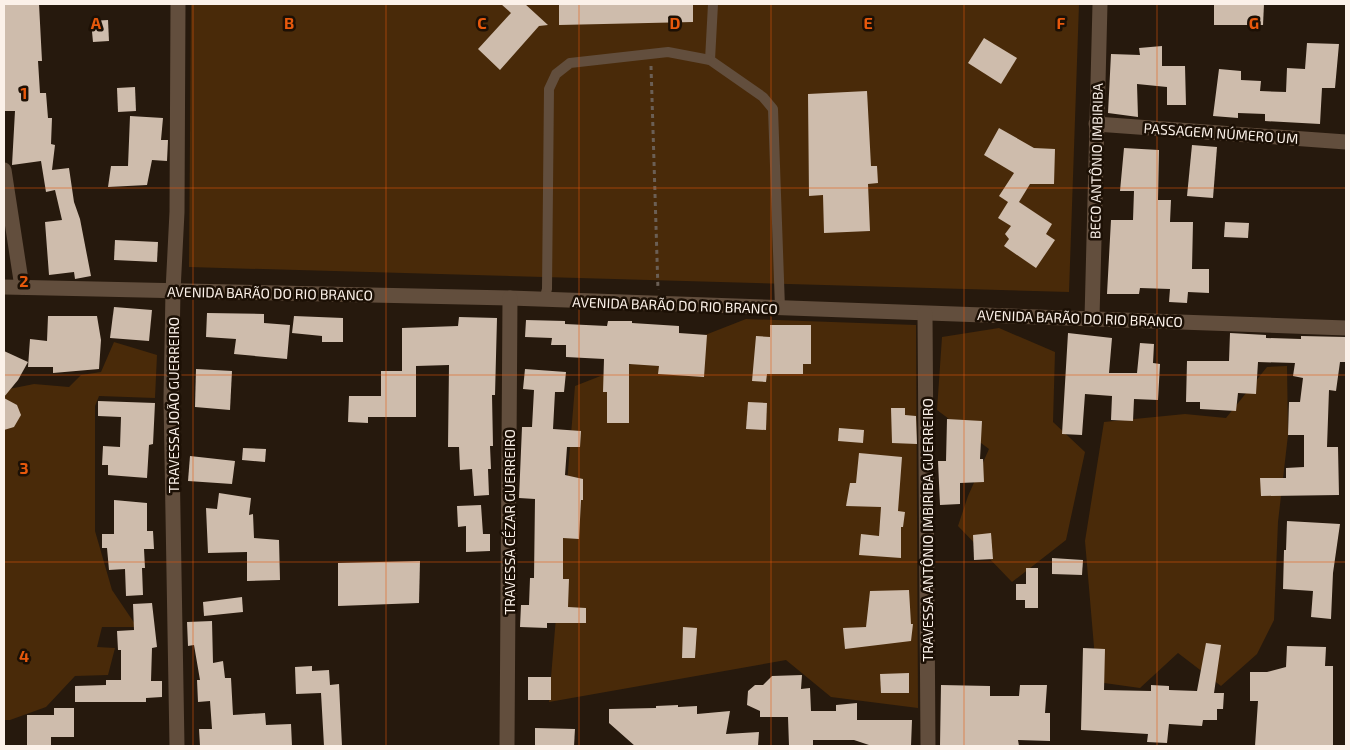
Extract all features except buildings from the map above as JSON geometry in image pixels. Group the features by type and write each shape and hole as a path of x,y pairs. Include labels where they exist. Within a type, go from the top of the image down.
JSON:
{"street":[{"name":"TRAVESSA JOÃO GUERREIRO","path":"177,746 171,399 177,212 178,4"},
{"name":"BECO ANTÔNIO IMBIRIBA","path":"1092,318 1100,4"},
{"name":"PASSAGEM NÚMERO UM","path":"1096,124 1346,142"},
{"path":"4,170 22,287"},
{"name":"AVENIDA BARÃO DO RIO BRANCO","path":"4,286 510,298 1346,328"},
{"name":"TRAVESSA CÉZAR GUERREIRO","path":"507,746 510,298"},
{"name":"TRAVESSA ANTÔNIO IMBIRIBA GUERREIRO","path":"925,314 928,746"}],"lane":[{"path":"710,60 713,4"},
{"path":"544,300 547,289 550,89 556,74 570,63 668,52 710,60 763,98 773,109 780,308"}],"path":[{"path":"651,53 658,293"}],"shaded area":[{"path":"191,4 1079,4 1069,292 189,267"},
{"path":"746,319 916,325 918,708 831,697 786,660 549,702 575,386"},
{"path":"999,328 1055,352 1053,422 1085,452 1066,540 1012,582 958,526 968,496 989,449 937,410 942,337"},
{"path":"114,342 157,355 155,398 99,396 95,406 95,531 112,590 137,627 102,627 97,647 115,648 108,675 75,676 46,707 10,720 4,720 4,390 34,384 69,387 81,375 101,372"},
{"path":"1287,366 1288,435 1278,522 1274,620 1257,654 1221,686 1178,653 1140,688 1097,682 1085,541 1104,422 1185,414 1226,418 1267,367"}]}
